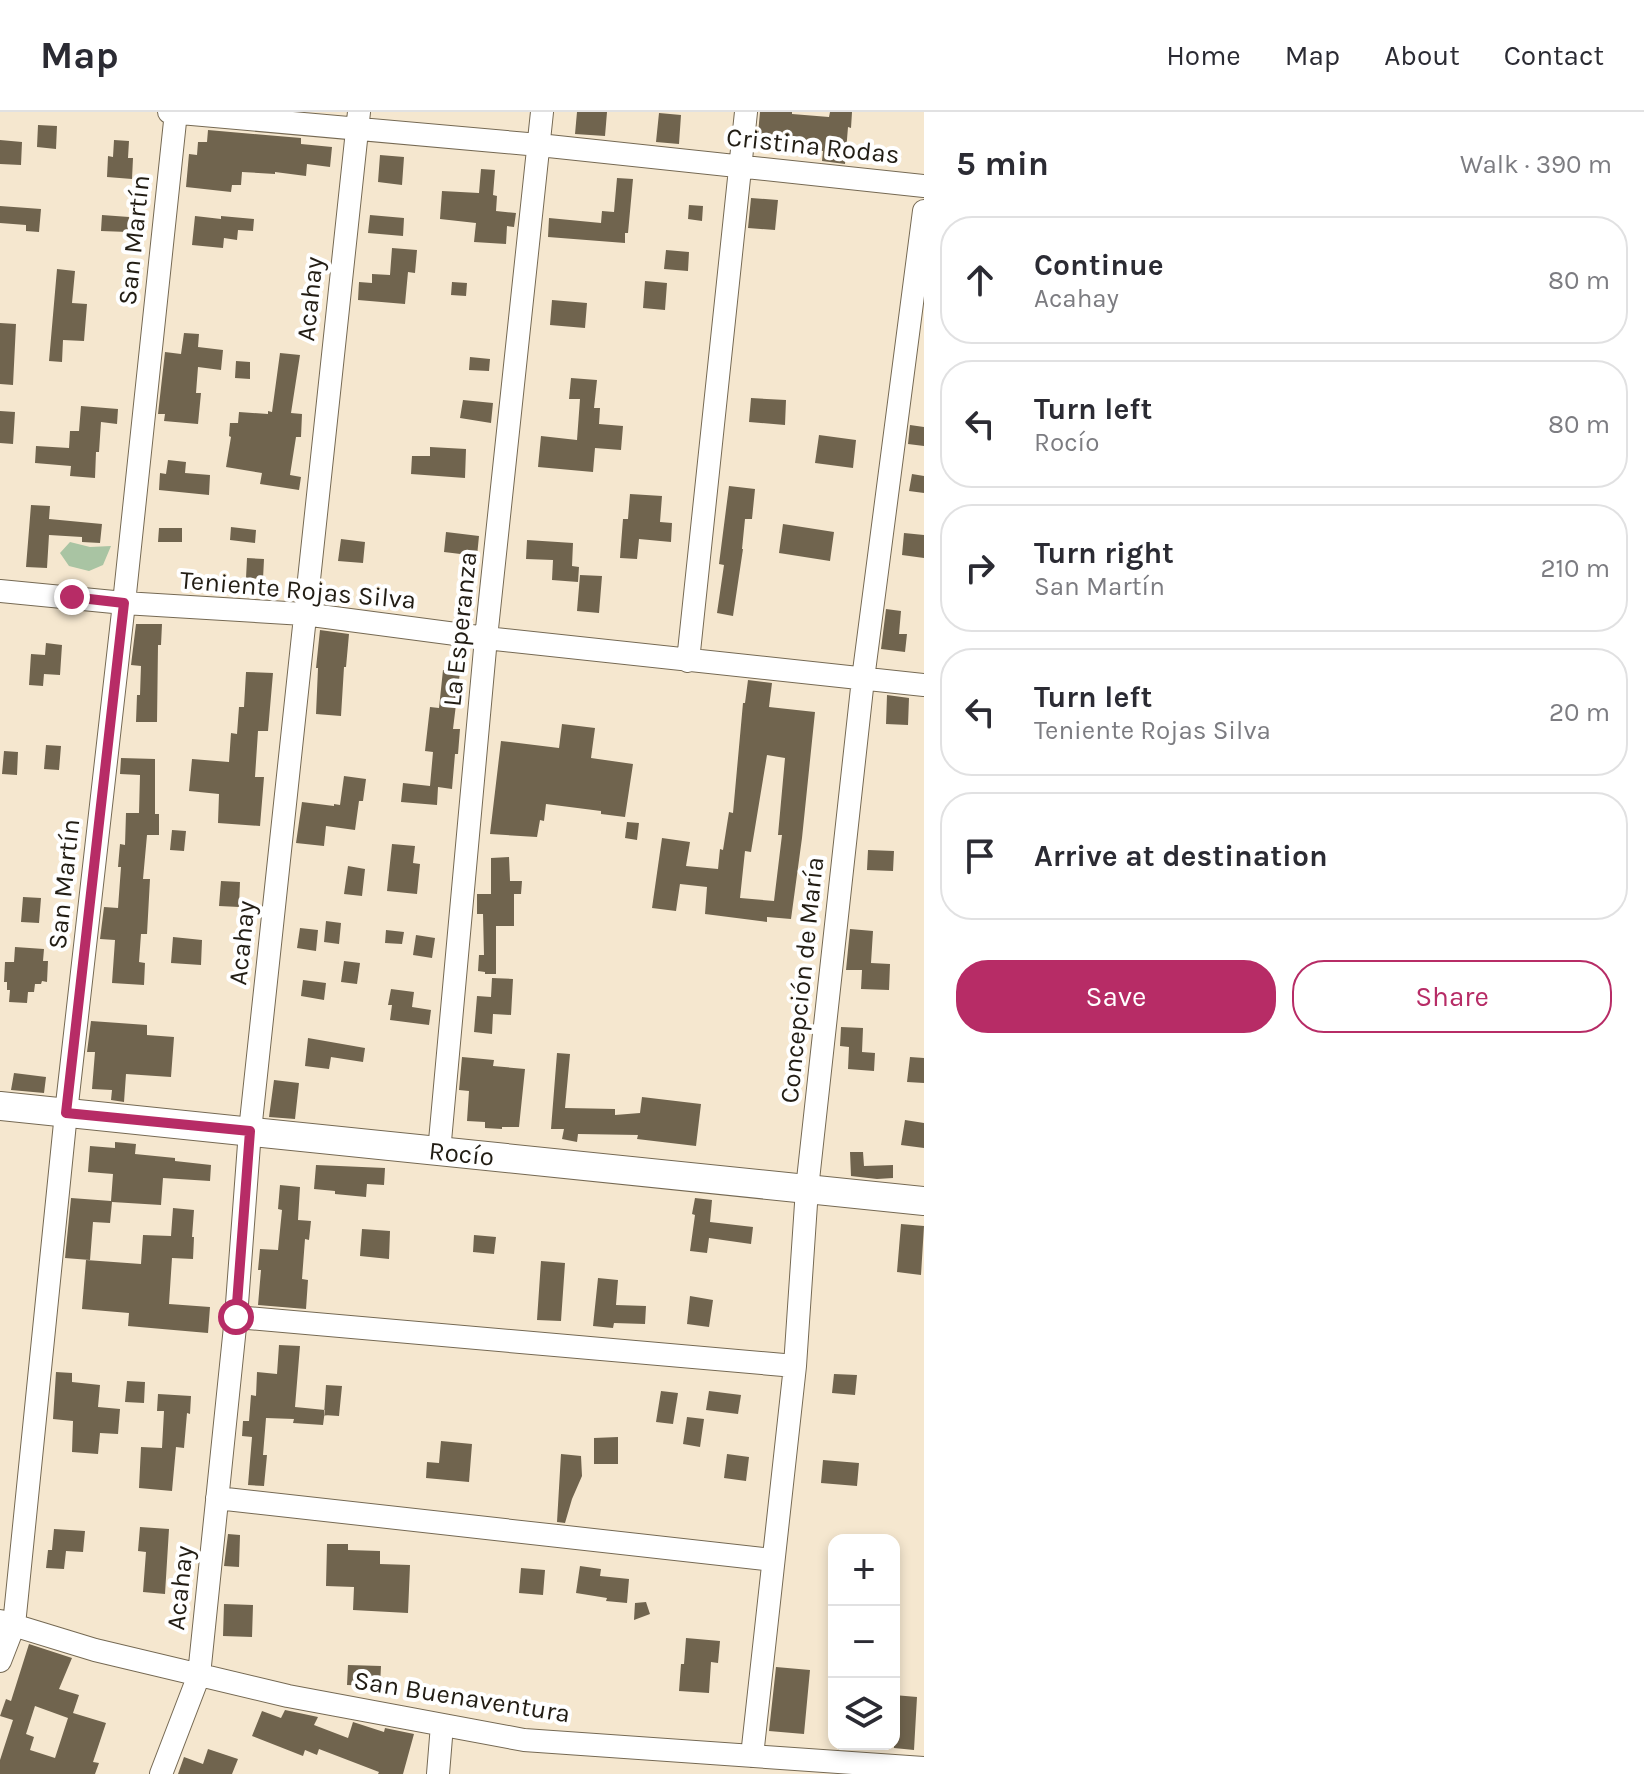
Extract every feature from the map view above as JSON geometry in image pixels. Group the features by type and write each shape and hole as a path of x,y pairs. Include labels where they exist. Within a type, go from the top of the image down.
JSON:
{"main road":[{"name":"Rocío","path":"0,1106 924,1201"}],"street":[{"name":"Cristina Rodas","path":"169,112 358,121 539,145 924,186"},
{"name":"San Martín","path":"0,1661 7,1623 124,603 176,112"},
{"name":"La Esperanza","path":"439,1152 486,638 542,112"},
{"path":"688,661 746,112"},
{"name":"Acahay","path":"161,1774 199,1675 236,1317 250,1131 358,121"},
{"name":"Concepción de María","path":"752,1756 795,1366 807,1189 863,679 924,211"},
{"name":"Teniente Rojas Silva","path":"0,591 124,603 304,614 486,638 924,685"},
{"path":"236,1317 795,1366"},
{"path":"217,1498 773,1560"},
{"name":"San Buenaventura","path":"7,1623 95,1650 288,1696 524,1740 752,1756 867,1769 924,1768"},
{"path":"438,1774 442,1725"}],"green space":[{"path":"70,542 90,547 111,546 103,565 89,571 69,566 60,553"}],"building":[{"path":"577,112 607,112 605,136 575,134"},
{"path":"760,112 829,117 830,112 852,112 845,164 822,161 823,151 757,145"},
{"path":"659,113 681,115 679,144 656,142"},
{"path":"38,125 57,126 56,149 37,147"},
{"path":"208,130 301,138 301,144 332,147 330,167 307,164 306,176 242,172 241,185 232,185 231,192 186,187 189,154 197,155 198,142 207,142"},
{"path":"0,140 22,142 21,165 0,164"},
{"path":"114,140 129,141 128,158 133,158 132,179 107,177 108,156 113,157"},
{"path":"380,155 404,157 402,185 378,182"},
{"path":"481,169 495,170 493,195 497,196 496,211 516,213 514,227 507,226 506,244 474,242 476,223 440,219 442,191 479,193"},
{"path":"617,178 633,179 625,243 548,237 549,218 601,223 602,211 614,212"},
{"path":"751,198 778,200 775,230 748,228"},
{"path":"689,205 703,206 702,221 688,219"},
{"path":"0,206 41,209 39,232 26,231 26,225 0,223"},
{"path":"102,215 129,217 128,232 101,231"},
{"path":"370,215 404,218 403,236 368,233"},
{"path":"195,216 254,219 253,231 238,230 237,240 224,238 223,248 192,245"},
{"path":"392,248 417,250 415,273 408,272 405,304 358,300 359,282 372,283 372,274 390,275"},
{"path":"666,250 689,252 688,271 664,269"},
{"path":"57,269 75,271 72,303 87,304 84,341 63,340 62,362 49,361"},
{"path":"645,281 667,283 665,310 643,308"},
{"path":"452,282 467,283 466,296 451,295"},
{"path":"552,300 587,303 585,328 550,325"},
{"path":"0,323 16,324 13,385 0,384"},
{"path":"184,333 199,334 198,347 223,350 221,370 198,367 196,393 201,393 198,424 164,421 165,414 158,414 165,352 181,354"},
{"path":"280,353 300,355 291,413 302,414 301,437 296,437 290,475 301,477 299,490 260,484 262,473 226,467 230,423 238,423 239,412 272,412"},
{"path":"470,357 490,359 489,371 469,370"},
{"path":"236,361 250,362 250,379 235,378"},
{"path":"571,378 597,380 594,408 600,408 599,424 623,426 621,450 595,448 593,472 538,467 541,436 577,440 580,399 569,399"},
{"path":"751,398 786,400 785,425 749,422"},
{"path":"463,400 493,403 491,423 460,418"},
{"path":"81,406 118,409 117,424 101,422 95,478 70,476 71,466 35,463 36,446 69,448 70,431 79,431"},
{"path":"0,411 15,412 13,444 0,443"},
{"path":"910,425 924,427 924,446 908,444"},
{"path":"819,435 856,440 853,468 815,463"},
{"path":"430,447 466,449 465,478 411,474 412,456 430,456"},
{"path":"168,460 186,462 185,473 210,475 209,495 159,490 160,473 166,474"},
{"path":"912,474 924,476 924,493 909,491"},
{"path":"729,486 755,489 752,519 745,519 733,616 717,613 724,565 719,564"},
{"path":"630,494 662,496 660,522 672,523 671,542 639,539 637,559 620,558 623,519 628,519"},
{"path":"31,505 50,506 49,519 102,524 100,543 82,542 82,537 49,535 47,568 26,567"},
{"path":"783,524 834,532 830,561 779,553"},
{"path":"231,527 256,530 255,543 230,540"},
{"path":"159,528 182,528 182,542 158,542"},
{"path":"446,532 479,536 477,556 444,552"},
{"path":"904,533 924,535 924,558 902,555"},
{"path":"341,539 365,542 363,563 338,561"},
{"path":"527,540 573,543 572,566 579,567 578,582 552,580 553,560 526,559"},
{"path":"247,558 264,559 263,579 246,578"},
{"path":"580,575 602,576 599,613 577,611"},
{"path":"886,609 901,611 899,634 907,634 905,652 881,649"},
{"path":"136,624 162,624 161,645 158,645 157,722 136,722 141,666 131,665"},
{"path":"320,630 349,634 341,716 316,714"},
{"path":"46,643 62,645 60,675 44,674 43,686 29,685 31,654 45,655"},
{"path":"443,670 460,672 453,729 460,729 452,789 438,787 437,805 401,802 403,783 430,786 433,752 425,751 430,707 439,708"},
{"path":"246,672 273,673 268,731 258,731 255,777 264,777 260,826 218,823 219,794 189,791 192,759 229,762 231,733 237,734 239,707 244,707"},
{"path":"748,680 772,683 769,707 815,712 791,919 767,917 767,922 705,914 707,887 680,884 676,911 652,908 662,838 690,842 686,866 718,869 729,812 733,813","holes":["767,755 785,758 778,835 782,835 774,901 740,898 745,851 751,852"]},
{"path":"887,695 909,698 908,725 886,724"},
{"path":"562,724 595,728 591,758 633,764 625,817 546,804 544,821 540,820 537,837 490,834 501,741 559,748"},
{"path":"46,745 61,746 59,770 44,769"},
{"path":"4,751 18,752 17,775 2,774"},
{"path":"121,758 155,759 155,814 159,814 159,835 147,835 143,879 150,879 147,934 141,934 139,962 145,963 144,985 112,983 115,940 100,939 104,907 118,908 121,867 118,867 120,844 125,845 126,813 139,813 140,775 120,774"},
{"path":"344,776 366,779 355,830 326,826 324,846 296,843 302,802 340,805"},
{"path":"627,822 639,823 637,840 625,838"},
{"path":"172,830 186,831 184,851 170,850"},
{"path":"392,844 415,846 413,863 420,864 417,894 387,891"},
{"path":"868,850 894,851 893,871 867,870"},
{"path":"509,857 510,881 522,881 521,894 514,894 514,926 496,926 496,974 485,974 478,971 479,955 484,955 483,914 477,914 477,894 491,894 491,858"},
{"path":"348,866 365,869 362,896 344,894"},
{"path":"221,881 240,882 239,907 219,906"},
{"path":"23,897 41,898 39,923 21,922"},
{"path":"326,921 341,923 339,944 324,942"},
{"path":"300,928 318,930 316,951 297,948"},
{"path":"850,929 873,931 871,963 890,964 889,990 861,989 862,970 846,970"},
{"path":"386,930 404,932 402,944 385,943"},
{"path":"416,935 435,938 432,958 413,955"},
{"path":"173,937 202,940 201,965 171,963"},
{"path":"15,947 44,949 43,961 48,961 47,982 35,984 34,992 28,992 27,1003 9,1002 10,990 4,982 5,962 14,962"},
{"path":"344,961 360,963 357,984 341,982"},
{"path":"492,978 513,979 511,1015 493,1014 492,1034 474,1032 477,996 491,997"},
{"path":"303,980 326,983 324,1000 301,996"},
{"path":"391,989 414,992 412,1007 431,1010 429,1025 390,1020 392,1005 388,1005"},
{"path":"91,1021 147,1025 147,1035 174,1037 171,1077 126,1074 124,1102 111,1100 112,1090 92,1089 95,1052 87,1052"},
{"path":"841,1027 863,1028 862,1052 875,1053 874,1071 848,1069 849,1047 840,1046"},
{"path":"308,1038 365,1048 363,1062 331,1057 329,1069 305,1066"},
{"path":"557,1053 570,1054 565,1108 615,1109 615,1115 640,1113 642,1097 701,1104 696,1146 637,1139 638,1135 578,1134 577,1142 562,1139 564,1129 551,1129"},
{"path":"462,1057 494,1060 493,1066 525,1069 519,1127 485,1128 485,1122 467,1121 469,1091 459,1090"},
{"path":"910,1057 924,1058 924,1083 907,1082"},
{"path":"14,1073 46,1077 44,1093 11,1090"},
{"path":"274,1080 299,1083 295,1119 269,1117"},
{"path":"905,1120 924,1123 924,1148 901,1145"},
{"path":"115,1142 136,1144 135,1154 211,1165 210,1181 163,1178 161,1205 112,1202 110,1223 93,1222 90,1260 65,1258 71,1198 111,1201 113,1174 88,1172 90,1146 115,1148"},
{"path":"850,1152 863,1152 864,1166 893,1165 893,1178 851,1176"},
{"path":"316,1165 385,1168 384,1185 367,1184 366,1197 314,1189"},
{"path":"280,1185 300,1187 298,1220 311,1221 309,1240 305,1239 302,1279 308,1280 306,1309 258,1305 260,1249 278,1250 282,1210 278,1209"},
{"path":"695,1198 712,1200 710,1222 753,1227 751,1244 709,1238 707,1253 690,1251"},
{"path":"173,1208 194,1210 194,1237 193,1259 172,1258 169,1304 210,1307 208,1333 128,1326 129,1313 82,1309 86,1260 141,1264 143,1235 171,1236"},
{"path":"901,1224 924,1226 921,1275 897,1272"},
{"path":"362,1229 390,1231 389,1259 360,1256"},
{"path":"474,1235 496,1237 494,1254 473,1252"},
{"path":"541,1261 565,1263 561,1321 537,1320"},
{"path":"598,1278 618,1280 616,1305 646,1306 645,1324 614,1323 613,1328 593,1326"},
{"path":"690,1296 713,1300 709,1327 687,1324"},
{"path":"279,1345 300,1346 295,1407 325,1410 323,1425 293,1423 294,1419 266,1418 264,1486 248,1485 252,1437 242,1436 243,1421 249,1421 251,1395 256,1396 257,1372 277,1374"},
{"path":"56,1372 72,1373 72,1382 100,1385 98,1407 120,1409 118,1434 100,1433 98,1454 72,1452 73,1421 53,1419"},
{"path":"834,1374 857,1375 855,1395 832,1393"},
{"path":"127,1381 145,1382 144,1403 125,1402"},
{"path":"326,1385 342,1386 339,1416 324,1415"},
{"path":"661,1391 678,1393 673,1424 656,1422"},
{"path":"709,1391 741,1395 738,1414 706,1410"},
{"path":"158,1394 191,1396 184,1448 176,1447 172,1491 139,1488 141,1447 162,1448 164,1411 157,1411"},
{"path":"687,1417 704,1419 700,1447 683,1444"},
{"path":"618,1437 618,1464 594,1464 594,1438"},
{"path":"441,1441 472,1444 469,1482 426,1478 427,1462 439,1463"},
{"path":"561,1454 581,1456 582,1476 565,1523 557,1522"},
{"path":"727,1454 749,1457 746,1481 724,1478"},
{"path":"823,1460 859,1463 857,1486 821,1483"},
{"path":"140,1527 169,1529 165,1594 143,1592 146,1552 138,1551"},
{"path":"54,1529 85,1531 83,1552 66,1551 64,1569 46,1568"},
{"path":"228,1534 240,1535 239,1567 224,1566"},
{"path":"327,1544 348,1544 348,1550 380,1551 380,1564 410,1565 408,1613 353,1610 354,1587 326,1586"},
{"path":"580,1566 601,1569 600,1576 629,1579 627,1603 576,1593"},
{"path":"521,1568 545,1570 543,1595 519,1593"},
{"path":"646,1602 650,1614 634,1620 635,1603"},
{"path":"224,1604 253,1605 252,1637 223,1636"},
{"path":"686,1638 720,1641 718,1663 711,1662 709,1693 679,1691"},
{"path":"29,1644 72,1658 59,1689 79,1695 73,1713 106,1723 93,1762 99,1763 95,1774 0,1774 0,1760 13,1720 0,1716 6,1699 11,1701","holes":["35,1706 68,1718 55,1758 30,1750 34,1737 26,1734"]},
{"path":"348,1665 381,1666 380,1686 347,1685"},
{"path":"776,1667 810,1670 804,1734 769,1731"},
{"path":"900,1696 917,1697 914,1750 900,1749"},
{"path":"285,1710 318,1717 314,1725 348,1738 353,1722 384,1732 385,1728 414,1734 403,1774 378,1774 319,1749 317,1755 305,1750 303,1756 252,1736 262,1711 281,1718"},
{"path":"208,1749 238,1759 232,1774 178,1774 184,1757 203,1764"}],"route":[{"path":"72,597 124,603 66,1113 250,1131 236,1317"}]}
